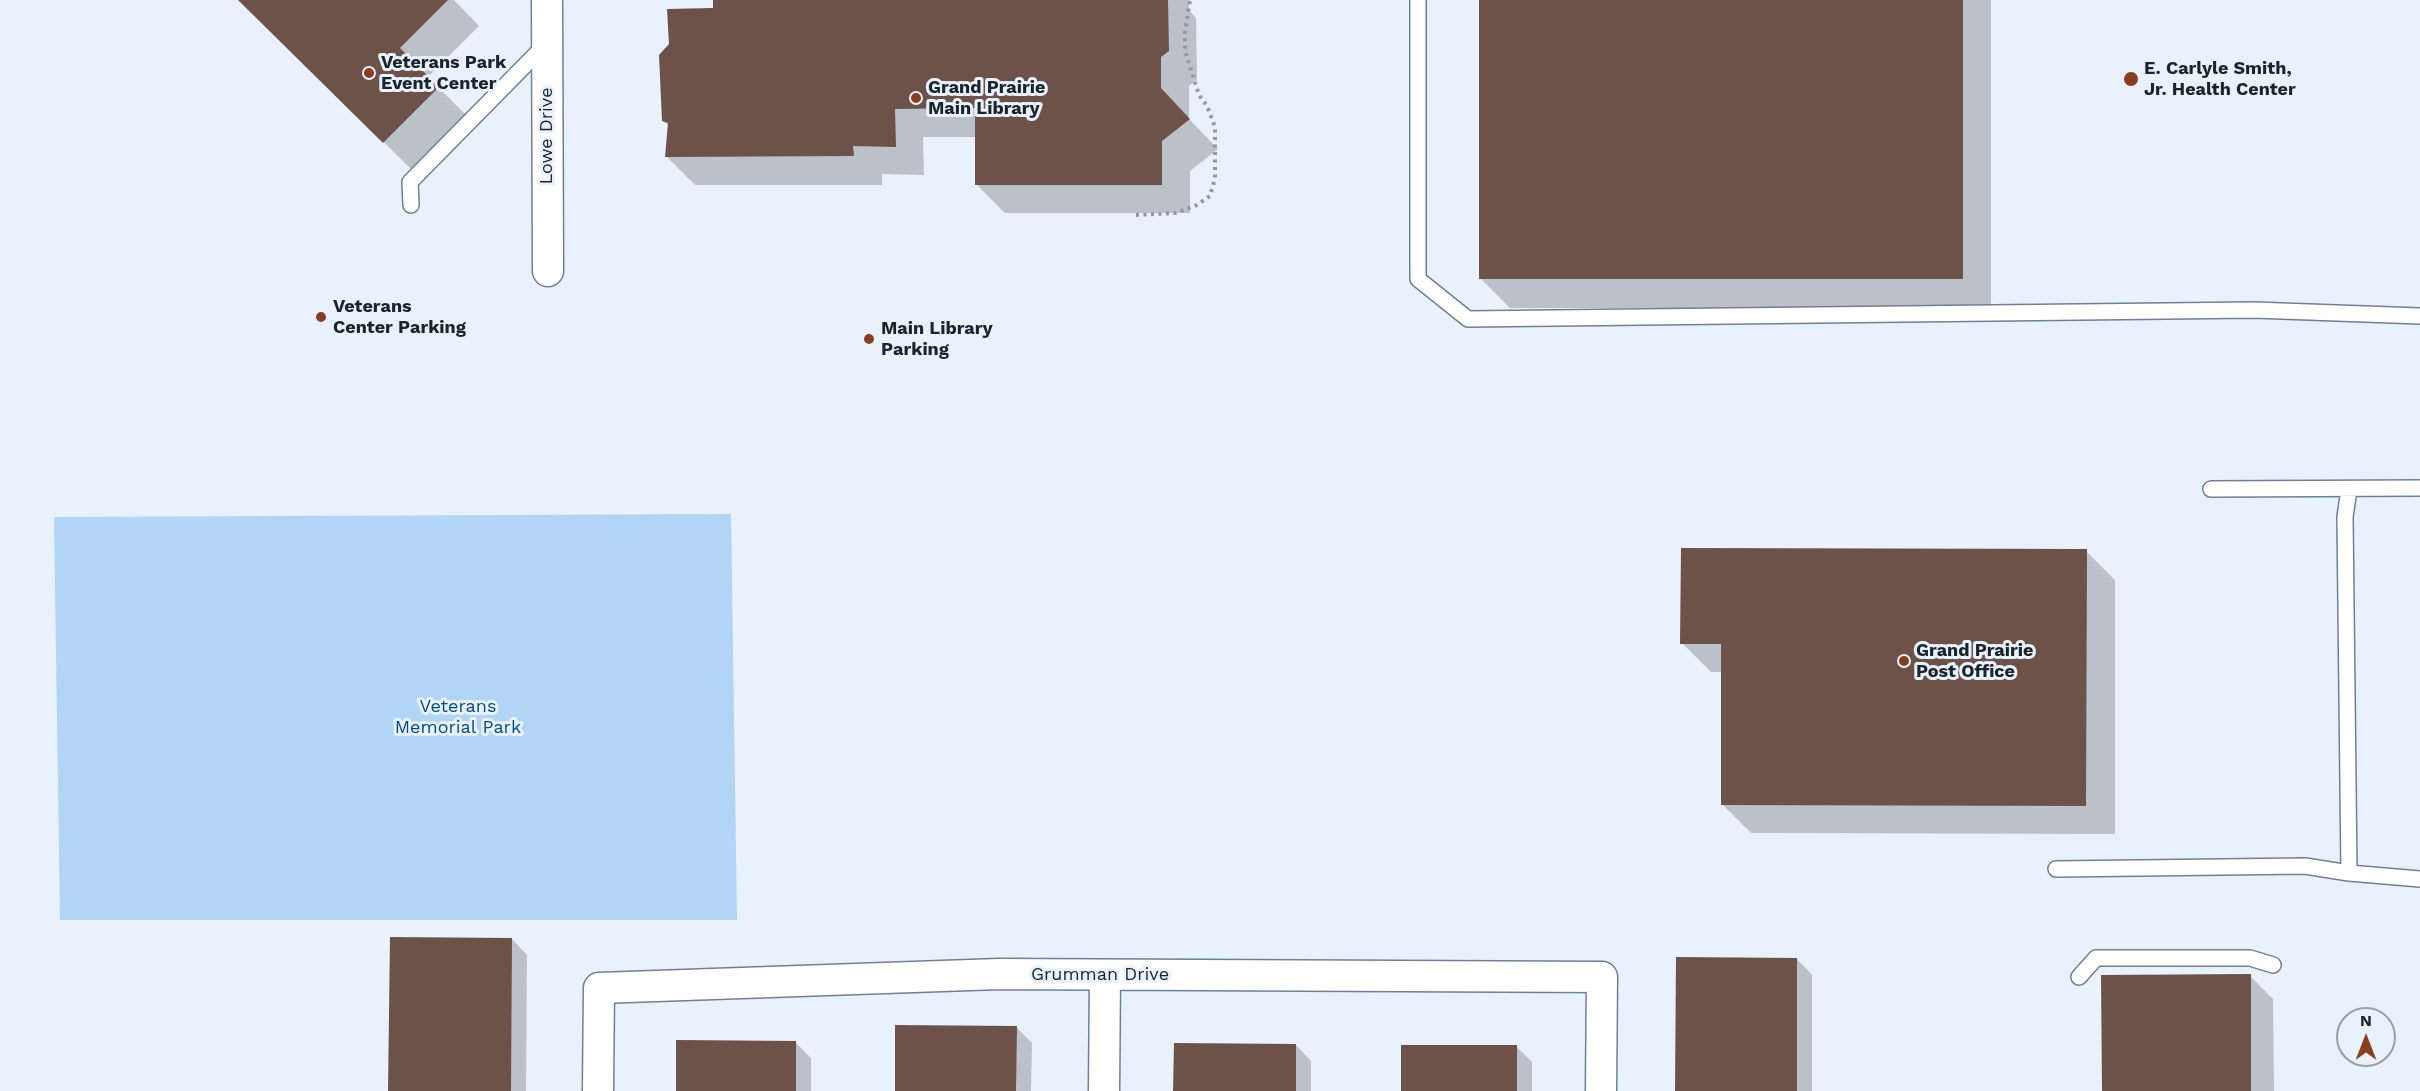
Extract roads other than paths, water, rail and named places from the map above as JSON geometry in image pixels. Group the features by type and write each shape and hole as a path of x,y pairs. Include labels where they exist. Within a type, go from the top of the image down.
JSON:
{"street":[{"name":"Lowe Drive","path":"547,0 548,271"},
{"name":"Grumman Drive","path":"598,1091 599,988 999,974 1602,977 1601,1091"},
{"path":"1104,1091 1105,975"}],"lane":[{"path":"1418,0 1418,279 1468,319 2254,310 2420,316"},
{"path":"411,206 410,182 547,43"},
{"path":"2211,489 2420,488"},
{"path":"2349,489 2345,517 2349,873"},
{"path":"2056,869 2306,866 2349,873 2420,879"},
{"path":"2079,977 2096,958 2250,958 2273,965"}],"place":[{"name":"Veterans Park Event Center","path":"369,73"},
{"name":"E. Carlyle Smith, Jr. Health Center","path":"2131,79"},
{"name":"Grand Prairie Main Library","path":"916,98"},
{"name":"Veterans Center Parking","path":"321,317"},
{"name":"Main Library Parking","path":"869,339"},
{"name":"Grand Prairie Post Office","path":"1904,661"}],"park label":[{"name":"Veterans Memorial Park","path":"458,717"}]}
